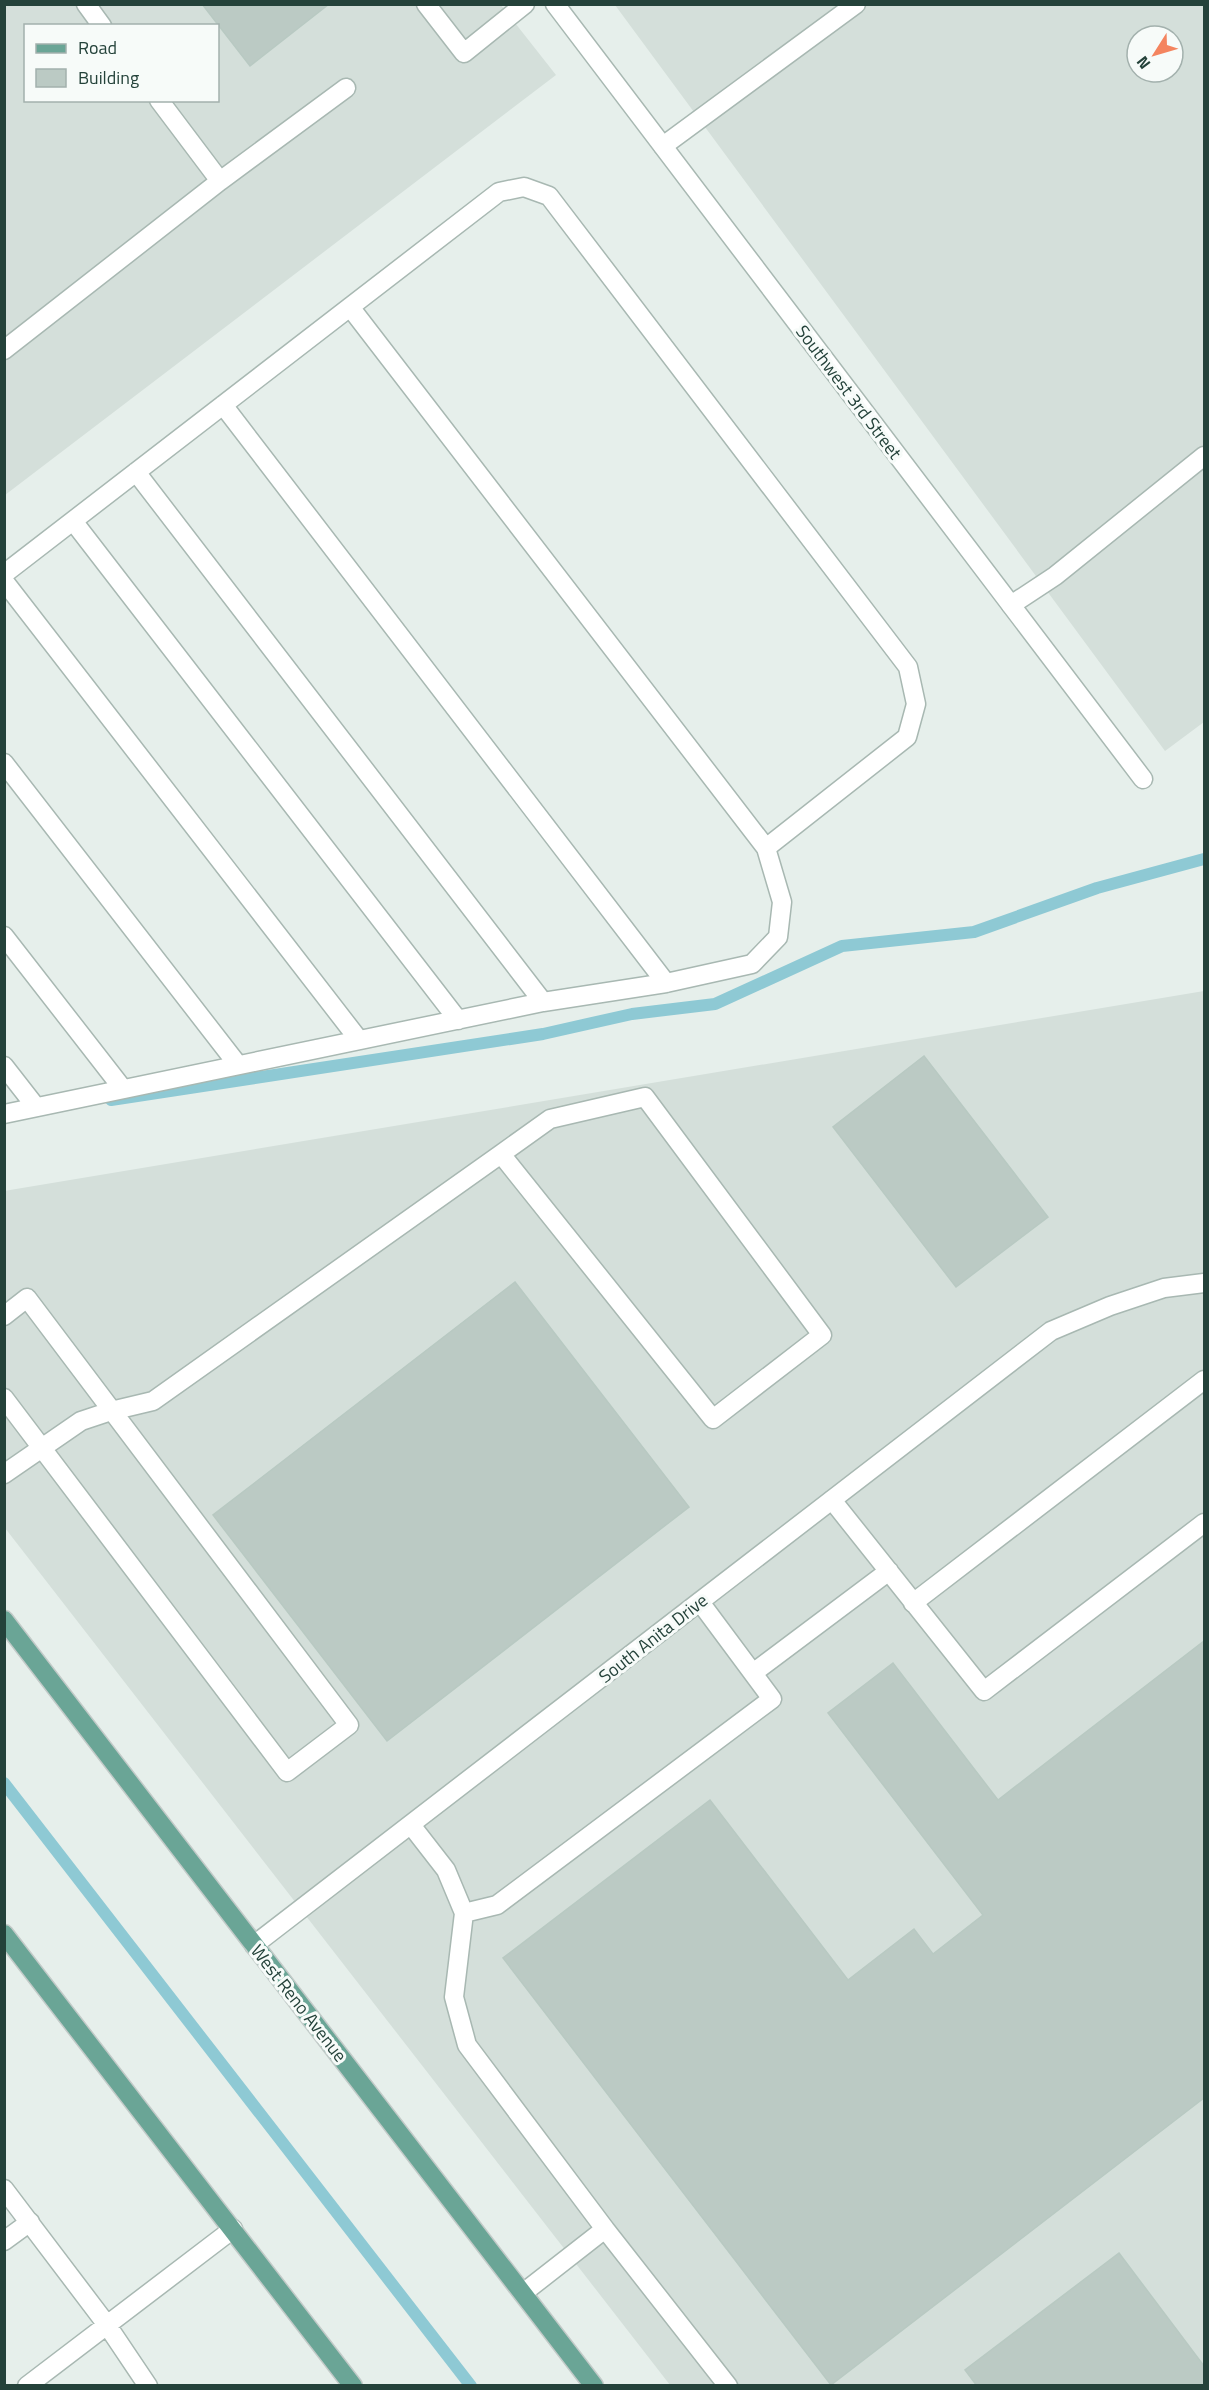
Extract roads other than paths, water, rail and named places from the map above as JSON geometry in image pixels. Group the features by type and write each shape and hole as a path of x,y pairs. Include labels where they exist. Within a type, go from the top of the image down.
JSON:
{"main road":[{"name":"West Reno Avenue","path":"4,1620 594,2385"},
{"path":"4,1934 353,2385"}],"street":[{"path":"86,4 101,24"},
{"path":"426,4 464,53 525,4"},
{"name":"Southwest 3rd Street","path":"555,4 1143,779"},
{"path":"663,147 856,4"},
{"path":"4,350 220,181 346,88"},
{"path":"161,102 220,181"},
{"path":"4,574 499,192 524,187 549,196 908,667 916,704 907,737 766,848"},
{"path":"4,1114 543,1002 666,983 752,964 778,937 782,902 766,848 350,307"},
{"path":"223,405 666,983"},
{"path":"1011,605 1055,576 1204,456"},
{"path":"136,472 543,1002"},
{"path":"73,521 458,1020"},
{"path":"4,581 359,1040"},
{"path":"4,763 238,1065"},
{"path":"4,936 123,1089"},
{"path":"4,1066 36,1107"},
{"path":"4,1474 81,1421 153,1401 550,1119 645,1097 822,1335 713,1419 501,1154"},
{"name":"South Anita Drive","path":"254,1945 1052,1331 1110,1306 1153,1292 1204,1283"},
{"path":"4,1316 27,1298 349,1725 287,1772 4,1398"},
{"path":"913,1603 1204,1380"},
{"path":"832,1500 984,1691 1204,1523"},
{"path":"753,1673 889,1571"},
{"path":"464,1913 497,1905 772,1699 700,1602"},
{"path":"411,1825 446,1870 464,1913 454,1997 467,2045 728,2385"},
{"path":"4,2189 107,2325 148,2385"},
{"path":"4,2241 30,2222"},
{"path":"27,2385 233,2229"},
{"path":"522,2293 606,2229"}],"waterway":[{"path":"111,1100 543,1034 632,1014 715,1004 842,946 974,932 1097,888 1204,859"},
{"path":"4,1783 471,2386"}]}
